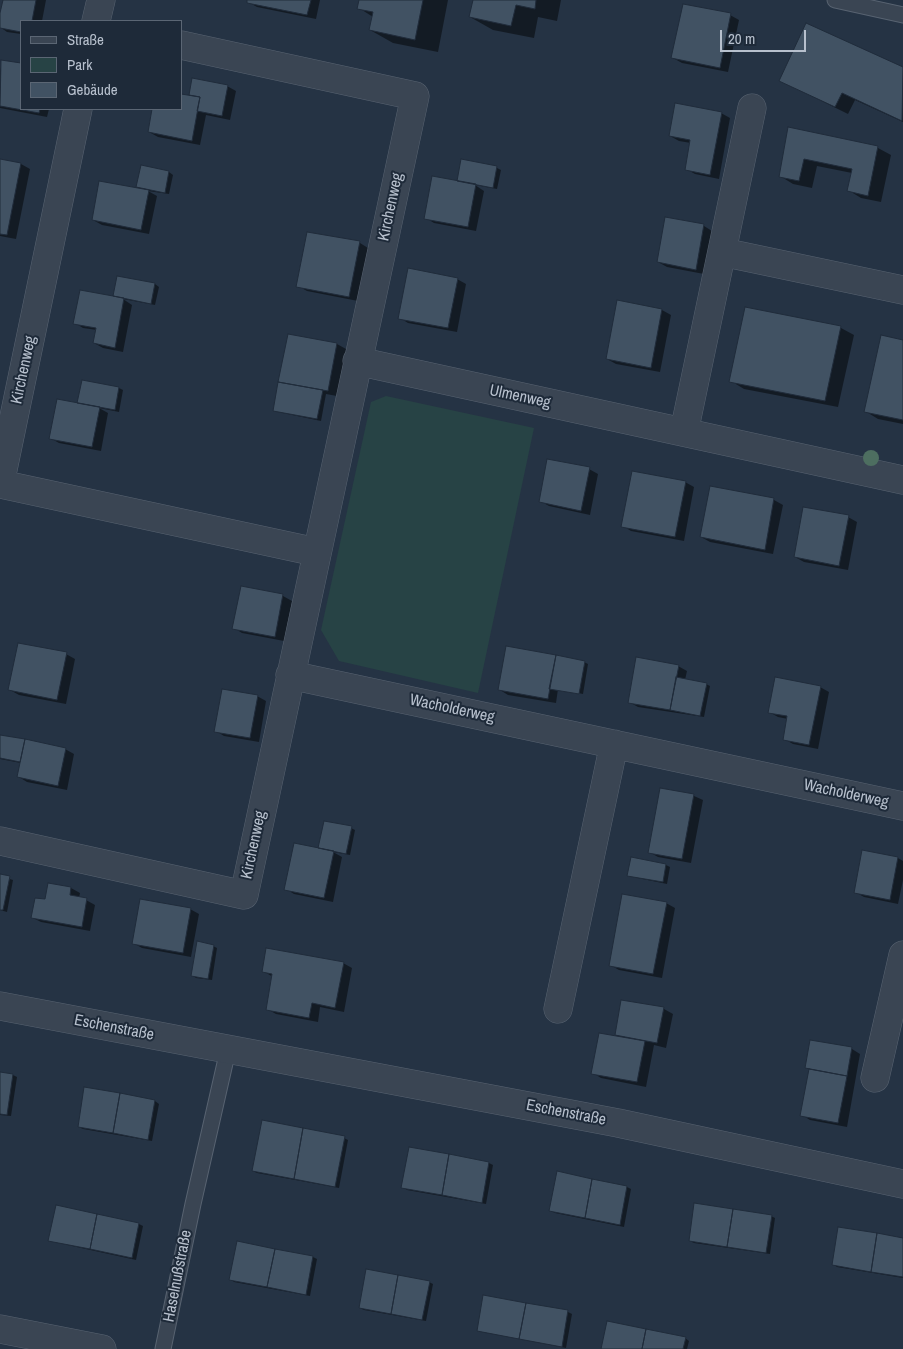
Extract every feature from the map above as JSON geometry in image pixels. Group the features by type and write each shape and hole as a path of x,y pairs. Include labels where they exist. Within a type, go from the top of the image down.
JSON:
{"street":[{"path":"96,20 101,0"},
{"name":"Kirchenweg","path":"0,841 244,894 414,96 182,45"},
{"path":"684,432 752,108"},
{"name":"Kirchenweg","path":"78,110 0,484 316,552"},
{"path":"722,252 903,290"},
{"name":"Ulmenweg","path":"357,361 903,480"},
{"name":"Wacholderweg","path":"290,675 903,806"},
{"path":"558,1009 614,744"},
{"path":"876,1078 903,955"},
{"name":"Eschenstraße","path":"0,1006 618,1122 903,1184"},
{"path":"0,1329 71,1346 102,1349"}],"lane":[{"path":"835,0 903,15"},
{"name":"Haselnußstraße","path":"163,1349 228,1050"}],"green space":[{"path":"386,396 534,428 478,693 339,661 321,630 371,402"}],"building":[{"path":"3,0 36,0 32,20 20,20 20,32 0,28 0,13"},
{"path":"247,0 311,0 307,15 247,3"},
{"path":"359,0 423,0 415,40 369,30 373,12 357,9"},
{"path":"473,0 536,0 535,9 516,5 511,26 469,17"},
{"path":"683,4 731,13 720,68 671,58"},
{"path":"806,23 903,67 902,121 842,93 835,107 779,81"},
{"path":"1,60 20,63 20,110 0,106"},
{"path":"192,78 228,85 222,116 197,111 200,97 189,95"},
{"path":"182,94 200,97 192,141 148,132 152,110 182,110"},
{"path":"675,103 722,112 710,175 685,170 690,140 669,136"},
{"path":"22,110 40,110 39,113"},
{"path":"788,127 878,146 868,196 847,191 852,169 804,159 799,181 779,177"},
{"path":"0,159 21,163 7,235 0,234"},
{"path":"461,159 497,166 493,188 457,181"},
{"path":"141,165 169,171 165,193 136,187"},
{"path":"432,176 476,184 468,227 424,219"},
{"path":"99,181 149,190 141,230 92,220"},
{"path":"665,217 704,224 696,270 657,262"},
{"path":"307,232 360,241 349,297 296,287"},
{"path":"408,268 458,278 448,328 398,319"},
{"path":"117,276 155,283 151,304 113,296"},
{"path":"80,290 124,298 115,348 93,343 96,328 73,324"},
{"path":"617,300 662,309 651,368 606,359"},
{"path":"745,307 841,326 825,401 729,382"},
{"path":"288,334 337,343 328,391 278,382"},
{"path":"881,335 903,340 903,420 864,412"},
{"path":"82,380 119,387 115,410 77,403"},
{"path":"278,382 323,390 317,419 273,411"},
{"path":"57,399 100,407 92,447 49,439"},
{"path":"547,459 590,467 581,511 539,502"},
{"path":"632,471 686,481 675,537 621,527"},
{"path":"710,486 774,498 765,550 700,537"},
{"path":"803,507 849,515 839,566 794,557"},
{"path":"241,586 283,594 275,637 232,629"},
{"path":"18,643 67,652 57,700 8,690"},
{"path":"506,646 556,655 548,699 498,690"},
{"path":"556,655 585,661 579,694 549,689"},
{"path":"636,657 679,665 670,710 628,703"},
{"path":"676,677 707,683 700,716 670,710"},
{"path":"775,677 821,686 809,745 783,740 787,716 768,713"},
{"path":"222,689 258,695 250,738 214,732"},
{"path":"0,735 25,739 20,762 0,758"},
{"path":"25,739 66,748 58,786 17,777"},
{"path":"660,788 694,794 682,859 648,853"},
{"path":"324,821 352,826 346,854 318,848"},
{"path":"294,843 334,851 324,898 284,890"},
{"path":"862,850 898,857 890,900 854,893"},
{"path":"631,857 666,864 663,882 627,876"},
{"path":"0,874 10,876 3,910 0,910"},
{"path":"48,883 71,887 70,895 87,898 82,927 31,918 35,898 45,899"},
{"path":"622,894 667,902 653,974 609,966"},
{"path":"140,899 191,908 183,953 132,944"},
{"path":"197,941 214,945 208,979 191,976"},
{"path":"266,948 344,962 335,1008 312,1003 309,1018 266,1010 272,974 262,972"},
{"path":"621,1000 664,1007 657,1043 615,1035"},
{"path":"599,1033 645,1041 637,1082 591,1074"},
{"path":"810,1040 852,1047 847,1076 805,1068"},
{"path":"809,1069 847,1076 838,1123 800,1116"},
{"path":"0,1072 13,1074 7,1115 0,1114"},
{"path":"84,1087 120,1093 113,1133 78,1127"},
{"path":"120,1093 155,1100 148,1140 113,1133"},
{"path":"262,1120 303,1128 294,1179 252,1171"},
{"path":"303,1128 345,1136 335,1187 294,1179"},
{"path":"409,1147 449,1154 442,1195 401,1188"},
{"path":"449,1154 489,1162 482,1203 442,1195"},
{"path":"557,1171 592,1179 585,1218 549,1211"},
{"path":"592,1179 627,1186 620,1225 585,1218"},
{"path":"694,1203 733,1209 727,1247 689,1241"},
{"path":"56,1205 97,1214 90,1249 48,1241"},
{"path":"733,1209 772,1215 766,1253 727,1247"},
{"path":"97,1214 139,1223 132,1258 90,1249"},
{"path":"838,1227 877,1233 871,1272 832,1265"},
{"path":"877,1233 903,1238 903,1277 871,1272"},
{"path":"237,1241 275,1249 267,1287 229,1280"},
{"path":"275,1249 313,1256 306,1295 267,1287"},
{"path":"366,1269 398,1275 391,1314 359,1308"},
{"path":"398,1275 430,1281 422,1320 391,1314"},
{"path":"483,1295 526,1303 519,1339 477,1331"},
{"path":"526,1303 568,1310 562,1347 519,1339"},
{"path":"607,1321 646,1329 642,1349 601,1349"},
{"path":"646,1329 686,1337 683,1349 642,1349"}]}
